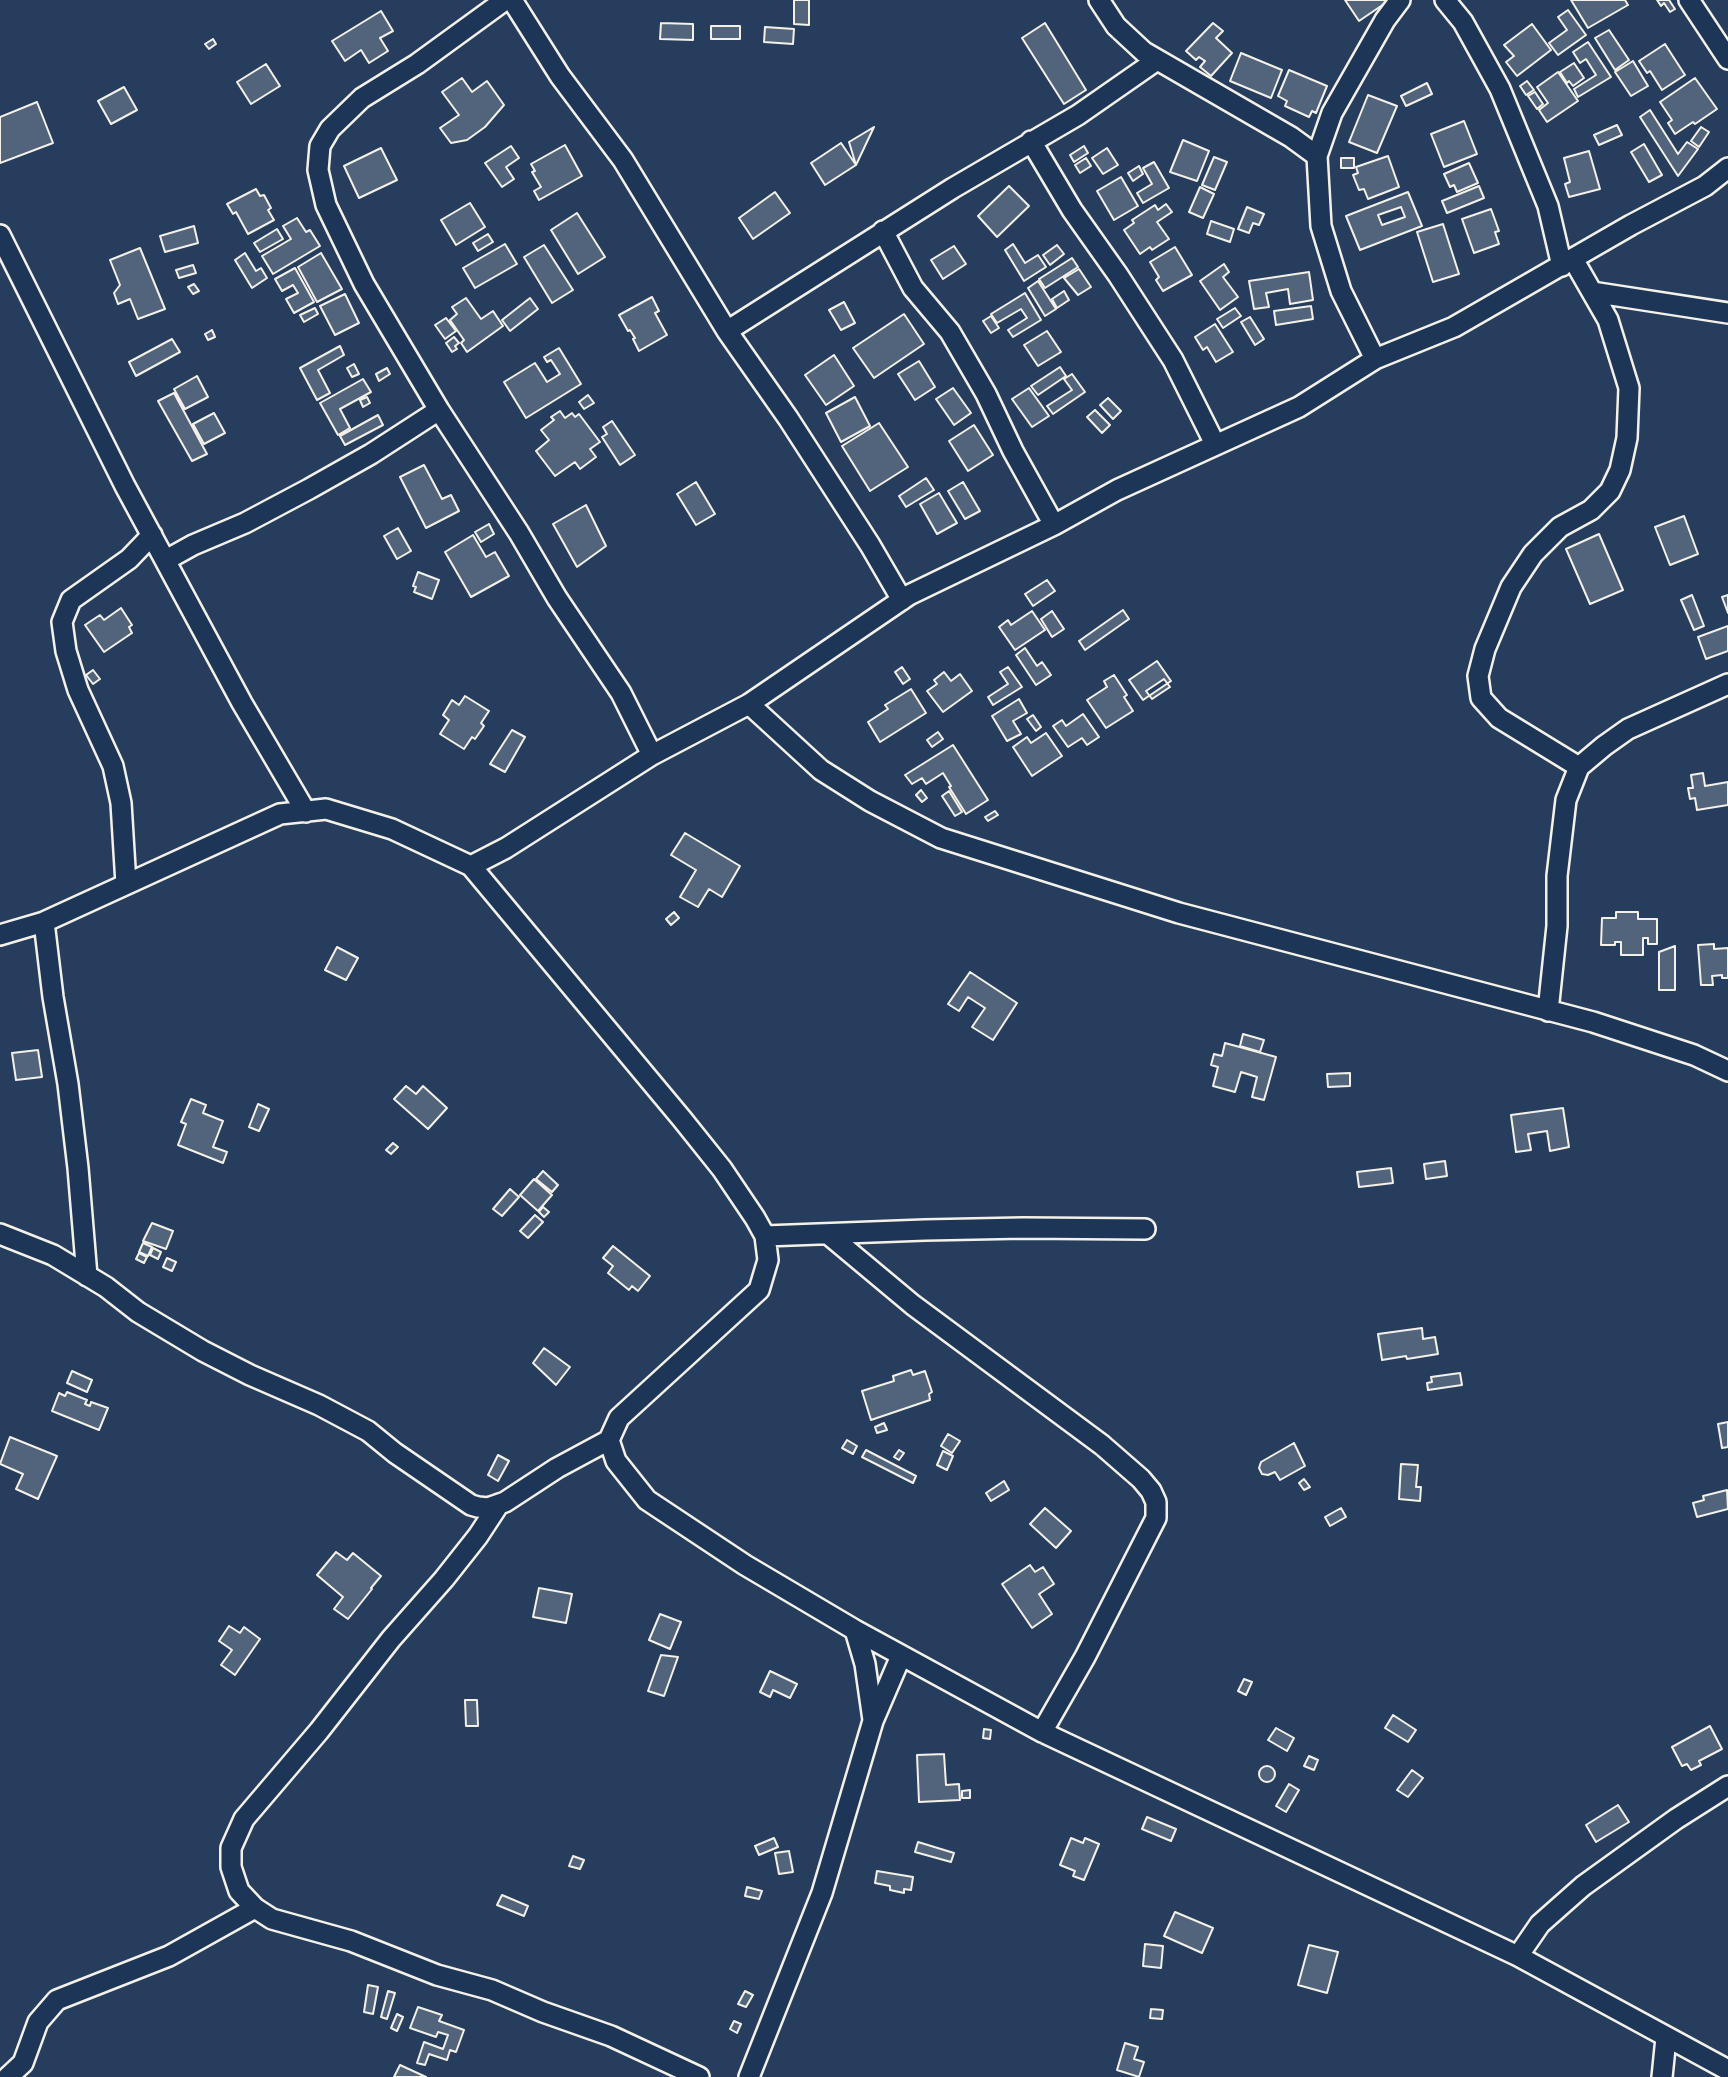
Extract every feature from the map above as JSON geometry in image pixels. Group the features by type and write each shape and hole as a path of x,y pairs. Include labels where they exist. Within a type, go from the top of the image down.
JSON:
{"street":[{"path":"505,0 416,64 362,98 330,129 320,146 318,170 326,205 364,284 557,598 621,693 652,755"},
{"path":"512,0 560,76 623,160 727,331 788,418 902,600"},
{"path":"1099,0 1116,26 1144,52 1291,137 1317,156"},
{"path":"1375,359 1342,291 1321,226 1317,156 1332,113 1385,20 1400,0"},
{"path":"1445,0 1463,22 1500,89 1548,206 1567,262 1592,292 1608,320 1629,388 1627,438 1620,470 1610,491 1591,510 1560,527 1532,554 1511,587 1485,649 1478,676 1481,698 1499,718 1579,767"},
{"path":"1689,0 1728,59"},
{"path":"727,331 883,231 1078,115 1157,60"},
{"path":"1031,141 1072,210 1118,275 1172,360 1215,444"},
{"path":"471,866 506,848 652,755 749,704 902,600 1117,491 1300,407 1375,359 1454,327 1705,186 1728,168"},
{"path":"883,231 914,288 950,331 1054,525"},
{"path":"1,237 152,535 306,812"},
{"path":"1592,292 1728,313"},
{"path":"166,560 309,489 371,454 439,410"},
{"path":"126,884 121,803 113,766 78,690 66,651 62,622 71,600 129,559 152,535"},
{"path":"1548,1011 1557,926 1557,876 1566,800 1579,767 1628,729 1728,684"},
{"path":"749,704 821,769 870,801 941,838 1179,913 1593,1022 1694,1055 1728,1071"},
{"path":"0,935 44,922 280,814 326,809 392,830 471,866 722,1169 765,1236 768,1260 759,1290 619,1418 609,1440 488,1508 471,1505 395,1453 368,1431 203,1351 138,1312 106,1287 53,1255 0,1234"},
{"path":"44,922 68,1084 87,1276"},
{"path":"765,1236 1011,1228 1145,1228"},
{"path":"828,1234 913,1305 1102,1446 1141,1479 1156,1502 1156,1518 1085,1657 1042,1732"},
{"path":"609,1440 616,1461 647,1500 745,1565 901,1656 1042,1732 1518,1956 1728,2070"},
{"path":"499,1504 444,1579 391,1639 319,1731 244,1819 231,1848 231,1867 239,1891 255,1908 272,1919 351,1941 437,1975 492,1990 542,2012 611,2036 699,2077"},
{"path":"855,1630 865,1664 873,1721"},
{"path":"749,2077 822,1893 873,1721 901,1656"},
{"path":"1518,1956 1540,1924 1583,1886 1676,1819 1728,1786"},
{"path":"8,2077 23,2063 38,2022 57,2000 169,1956 255,1908"},
{"path":"1662,2077 1666,2038"}],"building":[{"path":"794,0 809,0 809,25 794,24"},
{"path":"1345,0 1390,0 1359,21"},
{"path":"1571,0 1625,0 1628,5 1588,28"},
{"path":"1657,0 1669,0 1675,9 1670,12 1664,3 1661,6"},
{"path":"1568,10 1586,35 1558,55 1549,43 1567,30 1558,17"},
{"path":"381,11 393,31 380,38 388,51 369,63 361,50 345,61 332,41"},
{"path":"661,23 693,24 693,40 660,39"},
{"path":"1045,23 1086,90 1064,104 1022,38"},
{"path":"1213,23 1223,31 1216,38 1232,53 1211,76 1200,67 1205,61 1199,57 1196,60 1186,51"},
{"path":"1532,24 1551,50 1517,76 1506,62 1514,56 1504,45"},
{"path":"711,26 740,26 740,39 711,39"},
{"path":"765,27 794,29 793,44 764,42"},
{"path":"1609,30 1629,60 1615,70 1595,38"},
{"path":"213,39 216,44 209,49 205,44"},
{"path":"1588,42 1611,77 1578,97 1574,89 1596,75 1586,59 1580,63 1573,52"},
{"path":"1665,44 1685,75 1662,90 1650,71 1647,73 1639,61"},
{"path":"1241,53 1282,70 1271,98 1230,81"},
{"path":"1633,61 1648,86 1631,96 1615,72"},
{"path":"1574,63 1584,78 1573,86 1569,81 1567,83 1560,72"},
{"path":"266,64 280,86 251,104 237,82"},
{"path":"1289,70 1327,86 1316,113 1312,111 1309,117 1285,106 1287,101 1278,96"},
{"path":"1558,72 1578,101 1547,122 1539,110 1548,103 1537,87"},
{"path":"462,78 472,92 487,81 504,105 485,127 467,140 451,143 440,128 459,115 442,92"},
{"path":"1695,78 1717,109 1675,134 1668,123 1672,120 1660,102"},
{"path":"1527,81 1534,90 1526,95 1520,86"},
{"path":"1427,83 1432,94 1406,106 1401,96"},
{"path":"124,87 137,110 111,124 98,101"},
{"path":"1535,92 1543,104 1537,109 1528,96"},
{"path":"1368,95 1397,106 1377,153 1349,142"},
{"path":"37,102 53,143 0,163 0,117"},
{"path":"1650,110 1678,154 1687,142 1698,149 1678,176 1640,117"},
{"path":"1464,121 1477,154 1444,167 1431,134"},
{"path":"1617,125 1622,135 1599,145 1594,135"},
{"path":"874,127 856,165 849,142"},
{"path":"1701,127 1709,132 1699,147 1691,141"},
{"path":"1183,140 1209,151 1197,181 1170,172"},
{"path":"841,143 856,165 825,185 811,163"},
{"path":"1644,144 1662,175 1649,182 1631,152"},
{"path":"565,145 582,176 539,200 534,191 541,187 532,172 535,171 531,164"},
{"path":"511,146 519,158 506,167 514,179 502,187 485,163"},
{"path":"1084,146 1088,153 1074,162 1070,155"},
{"path":"381,148 397,180 359,198 344,166"},
{"path":"1107,148 1118,165 1103,174 1092,158"},
{"path":"1589,151 1600,189 1569,197 1565,184 1570,182 1564,158"},
{"path":"1388,156 1399,187 1368,199 1364,189 1359,190 1353,175 1358,173 1356,167"},
{"path":"1214,157 1227,162 1215,190 1202,185"},
{"path":"1086,158 1091,166 1080,173 1075,165"},
{"path":"1341,158 1354,158 1354,168 1341,168"},
{"path":"1154,162 1169,188 1143,203 1137,193 1152,184 1143,168"},
{"path":"1469,163 1478,183 1457,192 1454,185 1450,187 1444,174"},
{"path":"1139,166 1143,174 1133,181 1128,173"},
{"path":"1121,177 1138,206 1114,220 1097,191"},
{"path":"1009,186 1029,206 997,237 978,216"},
{"path":"1479,186 1484,198 1447,213 1442,201"},
{"path":"1200,187 1214,194 1203,218 1189,212"},
{"path":"256,189 260,196 264,195 274,220 248,234 236,212 233,214 227,204"},
{"path":"775,192 790,213 753,239 739,218"},
{"path":"1408,192 1422,226 1360,250 1346,216","holes":["1401,207 1405,217 1382,225 1378,215"]},
{"path":"470,203 485,227 456,245 441,220"},
{"path":"1166,204 1172,212 1157,222 1169,239 1140,254 1124,230 1134,223 1132,220 1155,205 1158,210"},
{"path":"1247,207 1264,214 1259,225 1253,223 1249,233 1238,229"},
{"path":"1491,209 1499,231 1495,232 1499,244 1474,253 1462,219"},
{"path":"577,213 605,257 578,274 551,230"},
{"path":"297,218 306,232 310,230 320,246 273,274 262,256 291,239 283,226"},
{"path":"1211,221 1234,229 1230,242 1207,234"},
{"path":"1443,224 1459,274 1433,282 1417,232"},
{"path":"194,226 198,243 165,252 160,236"},
{"path":"277,229 283,239 260,252 254,243"},
{"path":"488,234 493,242 478,251 473,243"},
{"path":"505,244 517,264 475,288 463,268"},
{"path":"1013,244 1025,263 1038,255 1046,267 1024,281 1005,250"},
{"path":"544,245 573,290 552,303 524,257"},
{"path":"1057,245 1064,254 1050,265 1043,255"},
{"path":"954,246 966,264 943,279 931,260"},
{"path":"1175,247 1192,275 1163,291 1150,262"},
{"path":"140,248 165,309 138,319 130,299 118,304 114,293 120,285 110,260"},
{"path":"245,253 256,271 261,268 267,278 252,288 235,260"},
{"path":"321,253 342,289 317,302 298,267"},
{"path":"1072,258 1078,267 1045,288 1039,279"},
{"path":"1224,264 1229,272 1223,277 1238,297 1220,310 1200,281"},
{"path":"193,265 196,273 179,278 176,270"},
{"path":"295,268 314,302 294,313 286,299 298,293 293,285 282,291 275,279"},
{"path":"1079,269 1091,287 1078,295 1064,278"},
{"path":"1309,272 1313,300 1290,304 1288,289 1266,293 1269,307 1254,309 1249,281"},
{"path":"1038,281 1056,309 1045,316 1028,288"},
{"path":"194,284 199,291 193,294 188,287"},
{"path":"1064,291 1069,300 1057,308 1052,299"},
{"path":"1025,293 1041,320 1013,337 1008,330 1027,318 1021,309 997,323 991,314"},
{"path":"345,294 359,323 335,335 320,306"},
{"path":"652,297 659,311 655,313 667,335 639,351 633,339 635,338 619,315"},
{"path":"466,298 481,319 493,311 503,326 467,352 461,343 464,340 450,320 457,314 452,307"},
{"path":"530,298 538,309 510,331 502,320"},
{"path":"844,302 855,323 841,330 829,310"},
{"path":"1311,306 1313,319 1276,325 1274,311"},
{"path":"315,308 318,314 304,322 300,315"},
{"path":"1235,308 1241,316 1223,328 1217,319"},
{"path":"904,314 924,344 874,378 853,348"},
{"path":"991,316 999,328 991,333 983,321"},
{"path":"1250,317 1264,339 1255,345 1241,322"},
{"path":"446,318 456,331 445,339 435,325"},
{"path":"1215,324 1233,352 1216,362 1207,347 1203,350 1195,337"},
{"path":"212,330 215,337 208,340 205,334"},
{"path":"1047,331 1061,352 1038,366 1024,345"},
{"path":"454,337 459,343 455,346 457,349 452,352 446,343"},
{"path":"172,339 180,352 136,376 129,362"},
{"path":"340,346 344,355 318,370 330,393 317,400 300,368"},
{"path":"559,348 581,384 526,418 504,382 535,363 547,382 560,374 551,360 547,362 544,357"},
{"path":"834,355 854,386 826,405 805,375"},
{"path":"919,361 935,387 915,400 898,374"},
{"path":"354,364 359,374 352,377 347,368"},
{"path":"1060,367 1066,376 1038,395 1031,386"},
{"path":"387,368 390,374 379,381 376,374"},
{"path":"1072,374 1085,392 1053,414 1047,406 1072,390 1064,379"},
{"path":"197,376 208,397 185,409 174,389"},
{"path":"363,379 371,392 340,409 350,428 338,435 320,403"},
{"path":"953,388 971,413 954,425 936,399"},
{"path":"1029,388 1049,416 1032,427 1012,399"},
{"path":"174,393 207,454 192,461 158,401"},
{"path":"588,395 594,403 584,409 579,402"},
{"path":"367,397 370,403 363,407 360,400"},
{"path":"855,397 870,426 841,442 826,413"},
{"path":"1108,398 1121,411 1113,419 1100,405"},
{"path":"1095,410 1110,425 1102,433 1087,417"},
{"path":"560,411 565,418 572,413 575,417 579,414 600,442 590,449 596,457 580,469 575,462 555,476 536,451 549,440 541,430 554,420 551,417"},
{"path":"214,413 225,433 204,444 193,424"},
{"path":"378,415 383,425 345,445 340,436"},
{"path":"612,421 635,455 620,465 602,437 607,434 603,427"},
{"path":"879,423 908,467 870,491 842,446"},
{"path":"974,425 993,455 968,471 949,441"},
{"path":"424,465 442,499 451,495 459,511 426,528 400,477"},
{"path":"926,478 934,490 906,507 899,496"},
{"path":"696,482 715,514 696,525 677,494"},
{"path":"963,482 980,511 965,519 948,491"},
{"path":"939,493 957,523 937,534 920,504"},
{"path":"586,505 606,546 577,567 553,524"},
{"path":"1684,516 1698,554 1670,565 1655,527"},
{"path":"489,524 494,534 481,542 475,532"},
{"path":"398,528 411,551 397,559 384,536"},
{"path":"1599,534 1623,590 1590,604 1566,549"},
{"path":"473,535 486,557 495,552 509,576 471,597 445,552"},
{"path":"418,572 439,580 432,599 414,592 416,587 413,586"},
{"path":"1047,580 1055,591 1033,606 1025,594"},
{"path":"1692,595 1704,626 1694,630 1681,600"},
{"path":"1728,595 1728,613 1722,597"},
{"path":"121,608 132,625 129,627 132,633 104,652 85,625 100,615 104,620"},
{"path":"1123,610 1129,619 1085,650 1079,641"},
{"path":"1032,611 1045,630 1015,650 999,627 1008,620 1011,625"},
{"path":"1052,611 1064,629 1052,637 1041,619"},
{"path":"1728,626 1728,651 1706,659 1698,637"},
{"path":"1025,648 1037,666 1042,662 1051,675 1036,685 1016,655"},
{"path":"1157,661 1171,681 1143,700 1129,680"},
{"path":"902,667 910,679 903,684 895,672"},
{"path":"1008,667 1022,687 993,705 988,697 1008,684 1000,672"},
{"path":"93,670 100,679 93,684 86,675"},
{"path":"944,672 951,681 960,674 972,691 943,712 927,691 937,684 934,680"},
{"path":"1114,675 1127,695 1124,697 1133,711 1106,728 1087,700 1107,687 1104,681"},
{"path":"1164,679 1170,687 1152,699 1146,691"},
{"path":"911,689 926,713 880,742 868,722 888,709 885,705"},
{"path":"465,696 489,711 481,723 484,726 464,749 440,734 449,720 443,715 452,700 459,705"},
{"path":"1019,699 1027,713 1013,721 1021,734 1007,741 992,716"},
{"path":"1083,714 1099,737 1087,745 1082,738 1068,747 1053,726 1062,720 1066,726"},
{"path":"1033,715 1041,727 1036,731 1027,719"},
{"path":"512,730 525,737 505,772 490,764"},
{"path":"938,732 943,739 932,747 927,740"},
{"path":"1046,733 1062,756 1032,776 1013,747 1027,737 1031,743"},
{"path":"953,745 988,800 966,814 943,773 926,784 922,778 912,784 905,775"},
{"path":"1703,773 1705,786 1728,782 1728,805 1697,810 1695,798 1690,799 1688,788 1693,788 1691,775"},
{"path":"921,790 927,798 922,802 916,795"},
{"path":"949,791 962,812 955,816 942,796"},
{"path":"995,811 998,815 988,821 985,817"},
{"path":"685,833 740,866 722,897 709,889 698,907 680,897 696,870 671,855"},
{"path":"674,912 679,918 671,925 666,919"},
{"path":"1616,912 1638,912 1638,919 1657,919 1657,944 1648,944 1648,938 1643,938 1643,955 1621,955 1621,942 1601,945 1602,918 1616,918"},
{"path":"1714,944 1714,949 1728,948 1728,978 1722,978 1722,975 1712,976 1713,985 1701,985 1698,945"},
{"path":"1675,946 1675,990 1659,990 1659,952"},
{"path":"337,947 358,958 346,980 325,970"},
{"path":"970,972 1017,1003 993,1040 972,1027 985,1008 968,997 959,1011 948,1004"},
{"path":"1243,1034 1264,1040 1260,1052 1240,1046"},
{"path":"1225,1043 1276,1057 1264,1100 1252,1097 1257,1077 1241,1072 1235,1092 1213,1086 1218,1067 1211,1065 1214,1054 1222,1056"},
{"path":"38,1050 42,1077 16,1080 12,1053"},
{"path":"1350,1073 1350,1086 1328,1087 1327,1074"},
{"path":"406,1086 416,1094 423,1086 447,1108 428,1129 394,1099"},
{"path":"191,1099 206,1105 203,1113 223,1121 213,1147 227,1152 223,1163 178,1145 186,1124 181,1122"},
{"path":"258,1104 269,1109 259,1131 249,1127"},
{"path":"1563,1108 1569,1147 1550,1151 1547,1131 1528,1134 1531,1150 1516,1152 1511,1115"},
{"path":"393,1143 398,1147 391,1154 386,1150"},
{"path":"1445,1161 1447,1176 1426,1179 1424,1164"},
{"path":"1391,1168 1393,1183 1359,1187 1357,1172"},
{"path":"543,1171 558,1185 552,1192 536,1179"},
{"path":"534,1179 552,1195 538,1211 520,1195"},
{"path":"510,1189 519,1197 502,1216 493,1209"},
{"path":"543,1207 549,1212 544,1217 539,1212"},
{"path":"535,1215 543,1222 528,1238 520,1231"},
{"path":"152,1223 173,1231 166,1249 143,1241"},
{"path":"143,1243 152,1247 148,1256 139,1252"},
{"path":"613,1246 650,1276 638,1291 632,1286 629,1290 608,1273 613,1266 603,1258"},
{"path":"153,1248 161,1252 158,1259 150,1255"},
{"path":"139,1253 147,1257 144,1263 136,1259"},
{"path":"167,1258 176,1262 172,1271 163,1267"},
{"path":"1422,1328 1423,1339 1435,1337 1438,1354 1382,1360 1378,1334"},
{"path":"544,1348 570,1367 556,1385 533,1363"},
{"path":"911,1370 913,1375 925,1371 932,1392 929,1394 930,1400 871,1420 862,1391 894,1381 893,1376"},
{"path":"72,1371 92,1380 87,1392 67,1383"},
{"path":"1460,1373 1462,1385 1428,1390 1427,1383 1432,1382 1431,1377"},
{"path":"67,1392 87,1400 85,1404 90,1406 91,1402 108,1408 99,1430 52,1411 59,1393 65,1396"},
{"path":"1728,1422 1728,1447 1722,1448 1718,1424"},
{"path":"884,1423 887,1430 877,1433 875,1427"},
{"path":"948,1434 960,1441 952,1453 941,1446"},
{"path":"10,1437 57,1456 38,1499 16,1489 23,1474 0,1464"},
{"path":"847,1440 857,1446 853,1454 842,1448"},
{"path":"1294,1443 1305,1466 1280,1480 1275,1472 1262,1474 1259,1468 1261,1462"},
{"path":"866,1450 916,1476 913,1483 862,1457"},
{"path":"899,1450 904,1453 899,1460 894,1457"},
{"path":"943,1451 953,1456 947,1470 937,1465"},
{"path":"498,1455 509,1461 498,1481 488,1475"},
{"path":"1401,1464 1418,1465 1416,1487 1421,1487 1420,1501 1399,1499"},
{"path":"1304,1479 1310,1487 1304,1490 1299,1483"},
{"path":"1004,1481 1009,1490 991,1501 986,1493"},
{"path":"1727,1490 1728,1509 1697,1517 1693,1503 1704,1500 1703,1496"},
{"path":"1045,1508 1071,1531 1056,1548 1030,1524"},
{"path":"1341,1508 1346,1517 1330,1526 1325,1517"},
{"path":"336,1552 347,1560 353,1553 381,1576 348,1619 334,1609 343,1597 317,1575"},
{"path":"1030,1565 1035,1572 1043,1567 1054,1584 1039,1594 1052,1614 1032,1628 1002,1584"},
{"path":"539,1588 572,1594 566,1623 533,1617"},
{"path":"660,1614 681,1622 670,1649 649,1640"},
{"path":"229,1626 240,1633 244,1627 260,1639 235,1675 221,1665 232,1650 219,1641"},
{"path":"661,1655 678,1657 664,1696 648,1691"},
{"path":"770,1671 797,1684 790,1698 773,1690 770,1697 760,1692"},
{"path":"1244,1679 1252,1682 1246,1695 1238,1691"},
{"path":"465,1700 477,1700 478,1726 466,1726"},
{"path":"1393,1715 1416,1730 1408,1742 1385,1728"},
{"path":"1710,1726 1722,1749 1699,1761 1701,1765 1691,1770 1687,1764 1682,1766 1672,1747"},
{"path":"1276,1728 1294,1738 1287,1751 1268,1740"},
{"path":"984,1729 991,1730 990,1739 983,1738"},
{"path":"944,1754 946,1785 959,1784 960,1800 919,1802 917,1755"},
{"path":"1309,1756 1318,1760 1314,1770 1304,1766"},
{"path":"1264,1766 1270,1766 1275,1774 1273,1780 1264,1782 1259,1777 1259,1771"},
{"path":"1412,1770 1423,1778 1408,1797 1397,1790"},
{"path":"1289,1784 1299,1790 1286,1812 1276,1806"},
{"path":"970,1790 970,1798 962,1798 962,1791"},
{"path":"1618,1805 1629,1822 1596,1842 1586,1825"},
{"path":"1147,1817 1176,1829 1171,1841 1142,1829"},
{"path":"774,1838 778,1847 759,1855 755,1846"},
{"path":"1071,1838 1083,1843 1085,1838 1099,1844 1084,1880 1073,1876 1075,1871 1060,1865"},
{"path":"918,1842 954,1853 951,1862 915,1852"},
{"path":"789,1851 793,1872 779,1874 775,1853"},
{"path":"573,1856 584,1860 580,1869 569,1866"},
{"path":"877,1871 913,1877 911,1890 904,1889 904,1893 875,1883"},
{"path":"747,1887 762,1891 759,1899 745,1896"},
{"path":"502,1895 528,1906 524,1916 497,1905"},
{"path":"1175,1912 1213,1928 1202,1953 1164,1936"},
{"path":"1145,1944 1163,1946 1161,1968 1143,1966"},
{"path":"1309,1945 1338,1952 1327,1993 1298,1985"},
{"path":"368,1985 378,1987 373,2014 364,2012"},
{"path":"388,1991 395,1993 387,2019 381,2017"},
{"path":"745,1991 753,1995 746,2007 738,2004"},
{"path":"418,2007 442,2015 439,2021 464,2030 456,2052 450,2050 447,2060 429,2054 425,2065 417,2063 424,2042 443,2049 448,2035 438,2032 436,2037 410,2028"},
{"path":"1151,2009 1163,2010 1162,2019 1150,2018"},
{"path":"397,2014 403,2017 397,2031 391,2028"},
{"path":"734,2021 741,2024 737,2033 730,2029"},
{"path":"1125,2043 1138,2047 1134,2059 1144,2062 1139,2077 1117,2070"},
{"path":"400,2065 426,2077 394,2077"}]}
